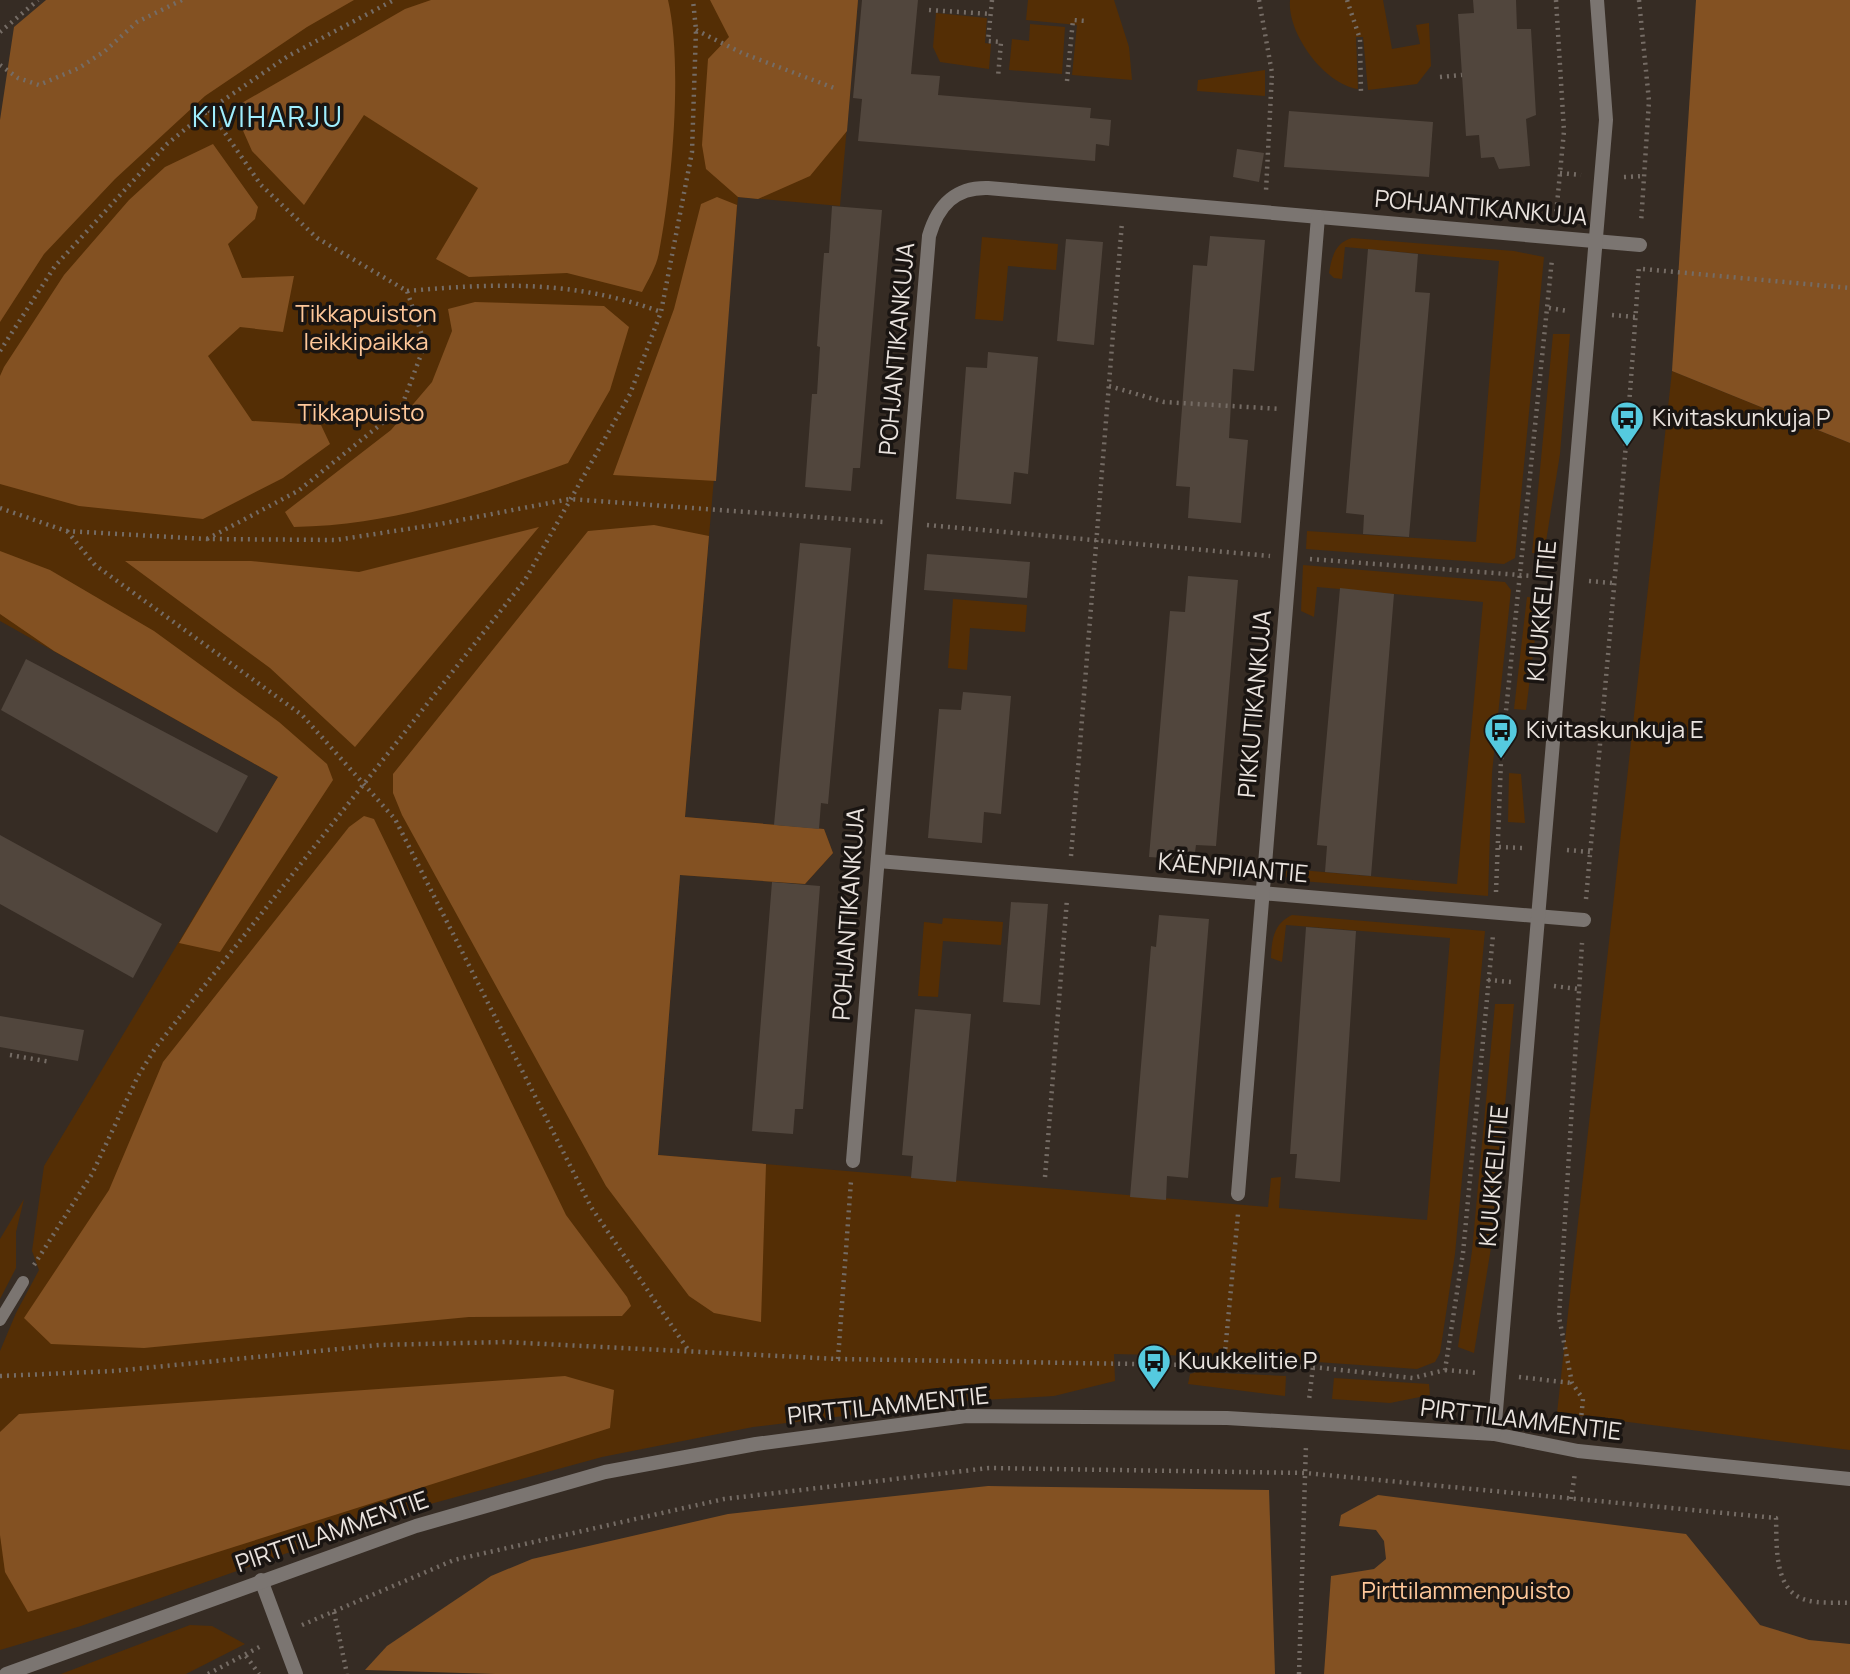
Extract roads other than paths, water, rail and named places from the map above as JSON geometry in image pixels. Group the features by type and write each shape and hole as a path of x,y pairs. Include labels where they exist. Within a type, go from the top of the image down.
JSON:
{"street":[{"name":"KUUKKELITIE","path":"1494,1434 1540,916 1605,120 1597,0"},
{"name":"POHJANTIKANKUJA","path":"853,1161 929,236 939,209 948,199 974,188 1640,245"},
{"name":"PIKKUTIKANKUJA","path":"1238,1194 1318,217"},
{"name":"KÄENPIIANTIE","path":"878,860 1584,920"},
{"name":"PIRTTILAMMENTIE","path":"6,1674 416,1526 605,1472 755,1444 967,1416 1227,1418 1494,1434 1578,1451 1850,1479"},
{"path":"261,1580 296,1674"}],"lane":[{"path":"0,1320 23,1282"}],"place":[{"name":"Kivitaskunkuja P","path":"1627,448"},
{"name":"Kivitaskunkuja E","path":"1501,760"},
{"name":"Kuukkelitie P","path":"1154,1391"}],"district":[{"name":"KIVIHARJU","path":"268,117"}],"park label":[{"name":"Tikkapuiston leikkipaikka","path":"366,328"},
{"name":"Tikkapuisto","path":"361,413"},
{"name":"Pirttilammenpuisto","path":"1466,1591"}]}
